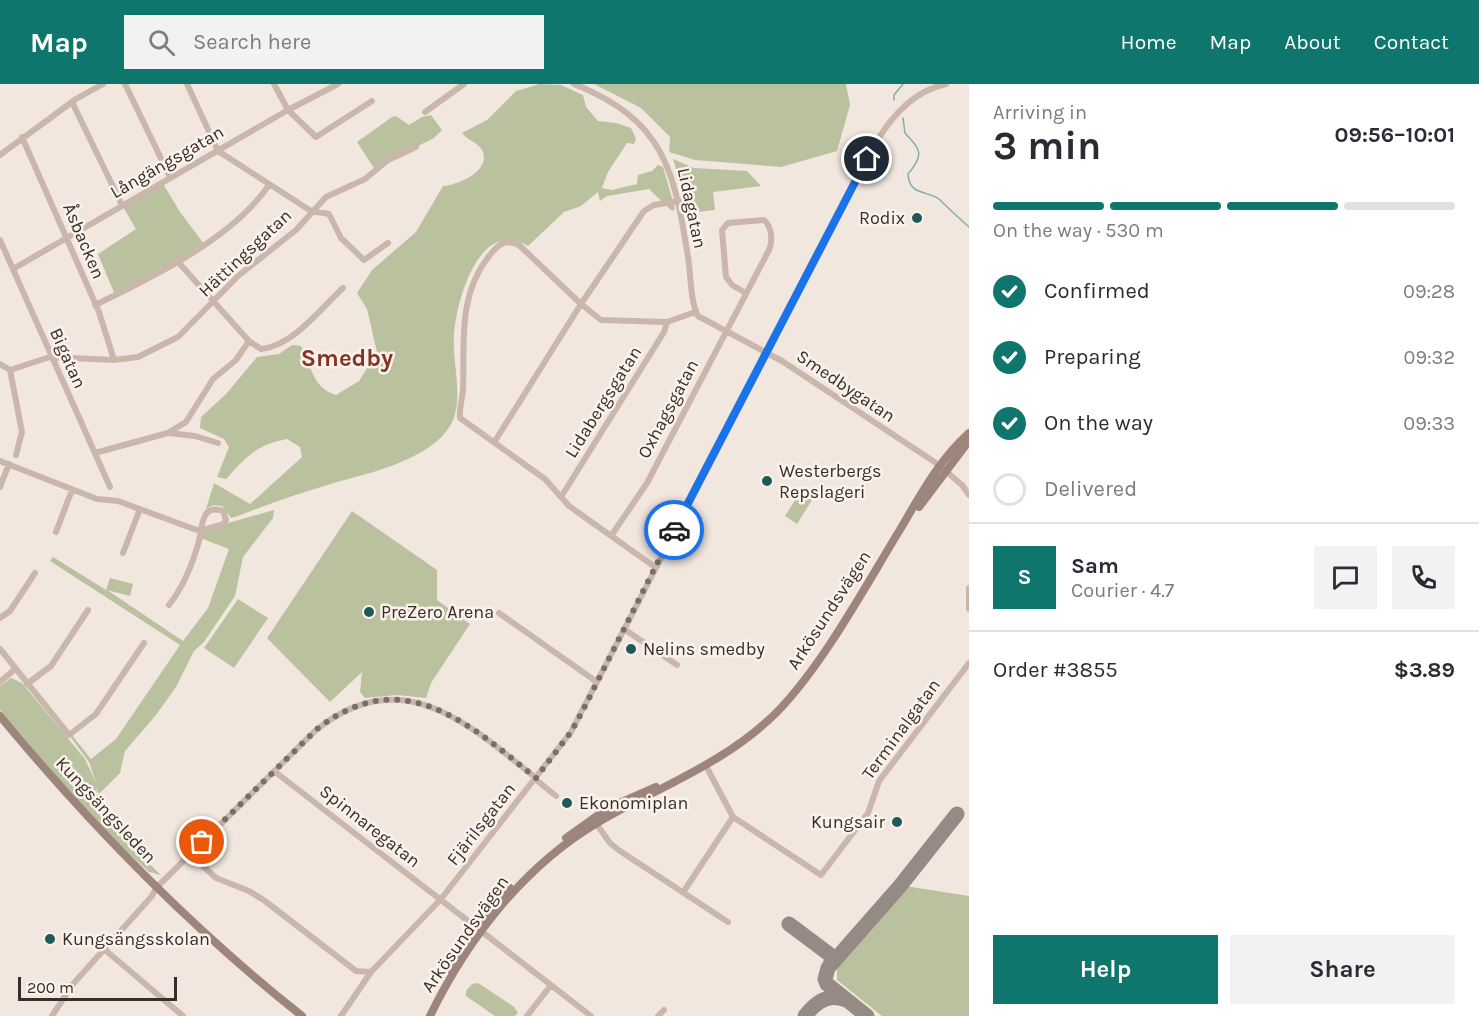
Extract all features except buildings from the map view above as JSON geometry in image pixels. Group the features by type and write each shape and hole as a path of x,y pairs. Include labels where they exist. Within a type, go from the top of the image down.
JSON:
{"main road":[{"name":"Arkösundsvägen","path":"428,1016 479,929 522,876 594,820 627,798 682,778 706,766 744,740 789,699 810,672 942,468 969,433"},
{"name":"Arkösundsvägen","path":"942,468 969,441"},
{"name":"Kungsängsleden","path":"0,716 76,807 156,888 234,960 302,1016"}],"street":[{"path":"0,155 72,102 102,84"},
{"path":"125,84 170,177"},
{"path":"187,84 218,151 311,211 332,216 340,238 364,260 388,243"},
{"path":"274,84 288,110 316,138 372,101"},
{"name":"Långängsgatan","path":"12,269 288,110 338,84"},
{"path":"425,112 464,84"},
{"name":"Lidagatan","path":"574,84 605,96 634,118 669,167 679,201 695,312"},
{"name":"Fjärilsgatan","path":"341,1016 371,972 441,899 571,732 766,352 886,125 912,100 927,90 946,84"},
{"path":"72,102 122,205"},
{"name":"Åsbacken","path":"22,137 95,304 114,360"},
{"name":"Hättingsgatan","path":"50,357 114,360 138,357 178,337 238,276 296,230 326,197 365,179 388,160 416,147"},
{"path":"95,304 179,263 256,204 269,184"},
{"path":"495,441 581,304 644,211 654,205 679,201"},
{"name":"Oxhagsgatan","path":"611,536 647,483 726,332 771,245 769,224 764,220 728,223 722,230 726,277 732,285 746,293"},
{"name":"Bigatan","path":"0,240 50,357 110,487"},
{"path":"655,567 568,506 546,479 464,421 459,413 463,392 462,327 467,298 483,264 499,244 511,242 519,245 601,320 667,322 695,312"},
{"path":"179,263 249,341 261,349 279,343 301,328 343,288"},
{"name":"Smedbygatan","path":"695,312 702,320 766,352 942,468"},
{"name":"Lidabergsgatan","path":"561,497 664,332 667,322"},
{"path":"95,453 168,433 186,422 213,379 236,360 249,341"},
{"path":"10,370 50,357"},
{"path":"0,364 10,370 22,432 16,455"},
{"path":"168,433 195,436 218,443"},
{"path":"0,461 97,499 118,501 200,531 224,524 226,520 223,511 211,510 207,513 200,531 182,586 169,605"},
{"path":"0,487 9,464"},
{"path":"942,468 962,485 969,495"},
{"path":"56,532 72,490"},
{"path":"123,553 140,509"},
{"path":"0,618 9,610 35,573"},
{"path":"969,588 969,609"},
{"path":"27,684 51,666 88,610"},
{"path":"499,613 597,682"},
{"path":"624,629 677,665"},
{"name":"Kungsängsleden","path":"0,649 69,735 96,714 144,643"},
{"name":"Terminalgatan","path":"706,766 733,817 821,875 868,813 879,781 969,663"},
{"path":"0,682 15,669"},
{"path":"52,1016 73,984 152,896 156,888 333,716 366,702 400,699 426,703 445,711 556,796"},
{"name":"Spinnaregatan","path":"274,771 479,929"},
{"path":"684,891 733,817"},
{"path":"594,820 610,843 620,851 728,922"},
{"path":"190,854 216,878 249,891 265,901 356,971 371,972"},
{"path":"479,929 591,1016"},
{"path":"104,949 183,1016"},
{"path":"527,1016 551,985"},
{"path":"658,1016 664,1010"}],"green space":[{"path":"540,84 561,85 583,95 586,107 598,121 631,128 636,139 634,144 627,143 608,172 602,188 612,190 637,184 638,175 652,171 658,165 663,167 675,209 672,211 649,189 607,196 600,201 598,192 581,206 564,212 528,246 511,240 496,242 484,252 474,266 460,303 454,336 457,405 450,426 441,438 399,463 238,516 231,518 222,506 213,505 206,509 214,483 250,504 302,457 300,447 287,439 276,441 253,453 226,479 217,477 229,447 224,439 200,428 201,417 226,394 257,357 279,354 292,345 301,346 317,382 328,392 336,395 359,381 377,352 367,309 357,293 372,270 416,232 443,186 464,180 482,166 483,152 462,133 487,120 516,91"},
{"path":"594,84 846,84 850,105 837,151 781,167 695,160 669,152 670,137 641,108"},
{"path":"431,115 442,130 434,138 374,168 357,142 392,117 396,116 409,125 422,117"},
{"path":"673,159 694,168 747,171 761,186 713,192 715,210 689,213"},
{"path":"162,182 180,212 204,244 115,295 98,254 136,229 122,205"},
{"path":"800,492 812,500 797,524 785,516"},
{"path":"274,510 273,518 243,557 235,596 204,642 194,651 176,687 156,715 125,751 120,773 99,794 96,787 99,801 112,825 161,875 149,872 92,819 0,710 0,686 11,678 22,683 85,759 96,783 89,762 69,735 71,734 91,759 116,739 180,645 50,561 53,557 106,590 110,578 133,584 130,596 107,590 183,641 208,608 229,549 203,539 199,541 200,531"},
{"name":"PreZero Arena","path":"352,511 437,570 437,600 470,624 431,683 426,698 397,695 365,698 360,692 362,672 330,702 267,638"},
{"path":"238,599 268,618 234,668 204,648"},
{"path":"905,886 969,896 969,1016 882,1016 837,980 837,968"},
{"path":"478,983 514,1007 518,1013 515,1016 495,1016 466,996 466,991 472,984"}],"waterway":[{"path":"894,100 894,95 903,84"},
{"path":"903,118 905,133 917,147 919,156 908,174 912,186 916,190 936,197 969,227"}],"taxiway":[{"path":"867,1016 827,984 825,979 828,968 900,886 957,814"},
{"path":"789,924 829,954 832,958 830,965"},
{"path":"805,1016 828,998 846,1000"}],"way so far":[{"path":"202,842 333,716 356,705 377,700 415,700 445,711 459,719 536,778 571,732 674,530"}],"place":[{"name":"Rodix","path":"917,218"},
{"name":"Westerbergs Repslageri","path":"767,481"},
{"name":"PreZero Arena","path":"369,612"},
{"name":"Nelins smedby","path":"631,649"},
{"name":"Ekonomiplan","path":"567,803"},
{"name":"Kungsair","path":"897,822"},
{"name":"Kungsängsskolan","path":"50,939"}],"district":[{"name":"Smedby","path":"347,358"}],"route":[{"path":"674,530 867,159"}]}
